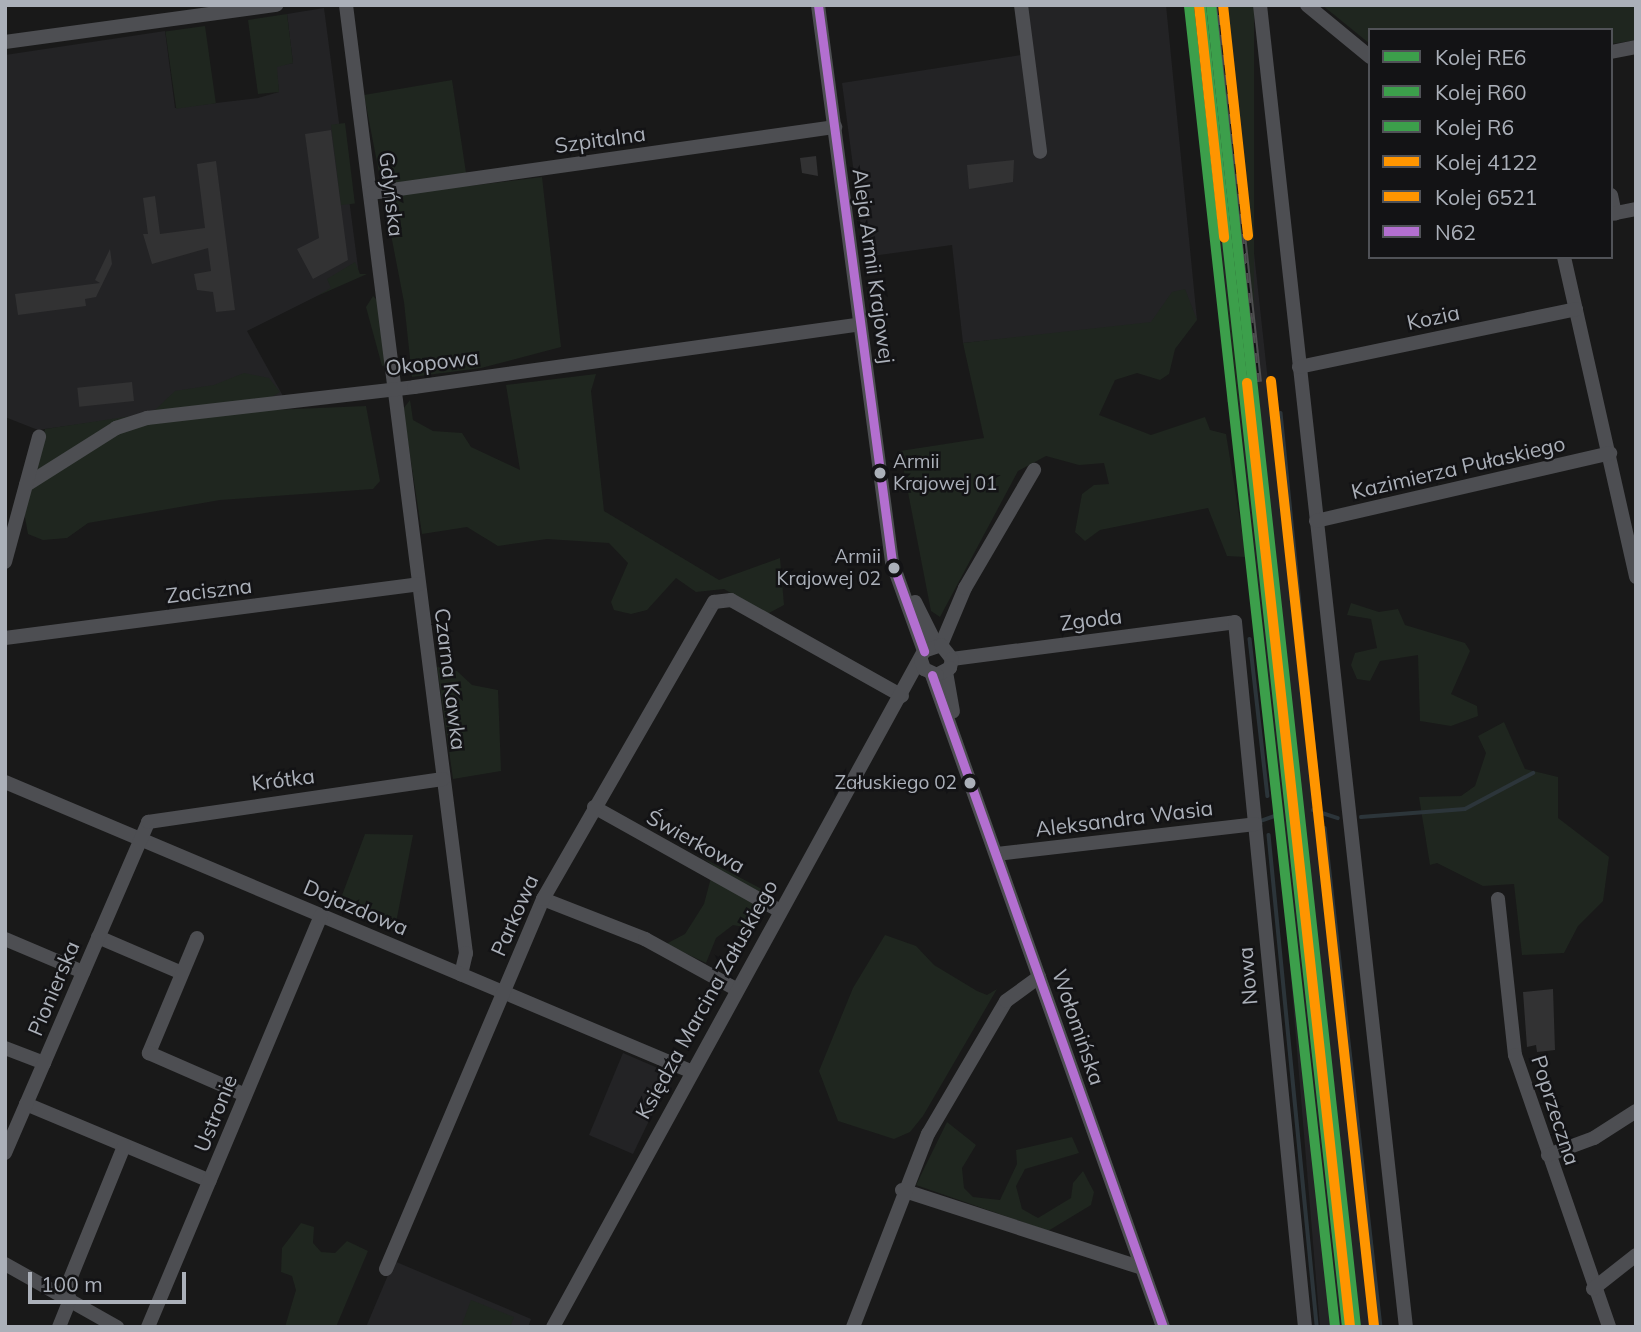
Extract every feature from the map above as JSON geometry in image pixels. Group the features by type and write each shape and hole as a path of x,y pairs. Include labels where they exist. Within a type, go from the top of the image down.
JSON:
{"street":[{"path":"5,42 276,5"},
{"name":"Gdyńska","path":"345,5 398,388"},
{"name":"Aleja Armii Krajowej","path":"818,5 892,562 935,660"},
{"path":"1021,5 1041,152"},
{"path":"1260,5 1406,1327"},
{"path":"1307,5 1368,55"},
{"path":"1613,52 1635,51"},
{"name":"Szpitalna","path":"371,193 835,127"},
{"path":"1613,214 1636,209"},
{"path":"1564,259 1636,577"},
{"name":"Kozia","path":"1299,367 1576,309"},
{"name":"Okopowa","path":"26,485 136,420 398,388 860,324"},
{"name":"Czarna Kawka","path":"398,388 396,426 466,953 461,974"},
{"path":"5,562 9,534 39,437"},
{"name":"Kazimierza Pułaskiego","path":"1315,516 1610,453"},
{"path":"935,660 965,588 1034,470"},
{"name":"Zaciszna","path":"5,638 418,584"},
{"name":"Parkowa","path":"386,1269 543,899 594,807 718,599 731,600 902,696"},
{"name":"Zgoda","path":"935,660 1235,622"},
{"name":"Nowa","path":"1235,622 1305,1327"},
{"name":"Księdza Marcina Załuskiego","path":"553,1327 690,1071 902,696 935,660"},
{"name":"Wołomińska","path":"935,660 957,740 1139,1267 1163,1327"},
{"name":"Krótka","path":"140,839 158,816 443,779"},
{"name":"Dojazdowa","path":"5,782 690,1071"},
{"name":"Świerkowa","path":"594,807 780,911"},
{"name":"Aleksandra Wasia","path":"997,854 1255,824"},
{"name":"Pionierska","path":"5,1153 140,839"},
{"path":"543,899 645,939 736,989"},
{"name":"Poprzeczna","path":"1498,899 1515,1055 1609,1327"},
{"name":"Ustronie","path":"148,1327 321,915"},
{"path":"98,937 182,973"},
{"path":"197,938 149,1053 245,1095"},
{"path":"5,939 83,972"},
{"path":"853,1327 902,1190 1006,1001 1039,977"},
{"path":"5,1048 44,1063"},
{"path":"26,1104 210,1181"},
{"path":"1548,1155 1594,1138 1636,1111"},
{"path":"59,1327 70,1300 66,1289 124,1146"},
{"path":"902,1190 1139,1267"},
{"path":"1594,1289 1636,1255"},
{"path":"5,1264 117,1327"}],"shaded area":[{"path":"1021,5 1166,5 1197,320 963,343 952,245 865,257 842,83 1027,54"},
{"path":"1189,5 1227,5 1371,1327 1320,1327 1280,846"},
{"path":"1227,5 1254,5 1254,402 1227,402"},
{"path":"1322,5 1636,5 1636,40 1613,44 1613,28 1368,28 1368,42"},
{"path":"324,8 359,275 247,331 283,396 38,430 5,417 5,55 165,31 175,108 258,98 279,92 276,66 293,63 287,14"},
{"path":"287,14 293,63 277,67 279,92 258,94 248,20"},
{"path":"205,26 216,103 176,109 165,32"},
{"path":"452,80 468,186 542,177 561,347 481,368 412,377 404,302 364,95"},
{"path":"345,123 355,203 341,205 331,125"},
{"path":"355,262 360,274 367,274 317,296 331,288 327,279"},
{"path":"1185,289 1197,320 1175,349 1169,374 1160,380 1137,373 1115,380 1099,415 1151,435 1205,417 1210,430 1226,434 1246,557 1227,556 1208,508 1100,530 1085,541 1075,532 1082,494 1094,485 1109,484 1104,463 1079,465 1046,456 1018,471 940,617 931,611 900,451 984,438 963,343 1151,322 1172,292"},
{"path":"373,296 379,302 388,365 382,366 366,307"},
{"path":"244,373 269,378 280,392 248,411 366,406 380,481 373,489 220,500 88,523 67,538 43,540 28,534 24,512 45,429 152,413 175,391 214,385"},
{"path":"596,374 591,391 604,511 719,580 780,558 784,605 767,614 724,589 696,592 676,578 647,610 631,614 614,610 611,602 628,563 609,543 547,539 498,546 467,527 422,534 403,409 410,400 413,420 433,431 462,433 471,447 520,470 506,385"},
{"path":"1351,603 1379,612 1398,609 1405,625 1465,643 1470,651 1451,694 1477,706 1478,716 1451,726 1420,721 1418,655 1380,661 1370,681 1357,679 1351,665 1355,653 1377,648 1371,619 1347,615"},
{"path":"437,667 457,671 472,685 498,690 501,771 453,779"},
{"path":"1504,722 1525,769 1558,777 1558,818 1609,857 1603,901 1578,926 1564,953 1522,955 1514,884 1483,886 1437,863 1430,865 1419,797 1461,796 1475,786 1486,753 1478,736"},
{"path":"365,834 413,835 395,928 338,906"},
{"path":"703,858 769,893 744,927 733,925 716,938 706,963 666,944 685,934 704,904 714,866"},
{"path":"885,935 916,946 934,965 977,991 987,995 997,989 923,1116 910,1132 894,1139 838,1121 819,1071 853,988"},
{"path":"623,1053 667,1072 668,1081 633,1154 589,1135"},
{"path":"947,1122 976,1145 962,1168 964,1188 973,1197 1000,1200 1017,1164 1016,1150 1072,1137 1079,1153 1025,1169 1016,1186 1022,1209 1038,1218 1071,1198 1073,1183 1083,1171 1094,1192 1091,1205 1048,1231 916,1185"},
{"path":"301,1223 314,1227 313,1243 321,1252 335,1253 347,1241 368,1251 336,1327 285,1327 296,1290 292,1276 281,1272 282,1248"},
{"path":"394,1261 531,1319 528,1327 366,1327"},
{"path":"471,1300 514,1317 510,1327 461,1327"}],"building":[{"path":"331,130 348,260 313,279 297,249 319,238 305,134"},
{"path":"816,156 818,176 802,173 800,158"},
{"path":"1014,160 1013,182 969,189 967,165"},
{"path":"216,161 235,310 216,312 213,292 197,290 194,274 211,271 208,248 152,264 143,234 148,234 143,198 155,196 160,234 205,228 197,164"},
{"path":"110,249 112,264 96,297 85,299 86,306 18,315 15,294 100,283 95,280"},
{"path":"132,382 134,401 79,407 77,388"},
{"path":"1553,989 1555,1050 1537,1052 1536,1045 1527,1047 1523,992"}],"waterway":[{"path":"1281,413 1319,792"},
{"path":"1250,639 1268,796"},
{"path":"1361,817 1465,809 1533,773"},
{"path":"1313,810 1338,818"},
{"path":"1261,821 1275,816"},
{"path":"1325,828 1381,1327"},
{"path":"1269,835 1317,1327"}],"railway":[{"path":"1218,5 1259,382"}],"rail line":[{"name":"R60","path":"1201,5 1347,1327"},
{"name":"RE6","path":"1211,5 1356,1327"},
{"name":"6521","path":"1223,5 1248,236"},
{"name":"R6","path":"1189,6 1335,1327"},
{"name":"4122","path":"1199,6 1224,238"},
{"name":"6521","path":"1271,381 1374,1326"},
{"name":"4122","path":"1247,383 1350,1327"}],"transit line":[{"name":"N62","path":"818,5 892,562 924,651"},
{"name":"N62","path":"932,675 1163,1327"}],"place":[{"name":"Armii Krajowej 01","path":"880,473"},
{"name":"Armii Krajowej 02","path":"894,568"},
{"name":"Załuskiego 02","path":"970,783"}]}
